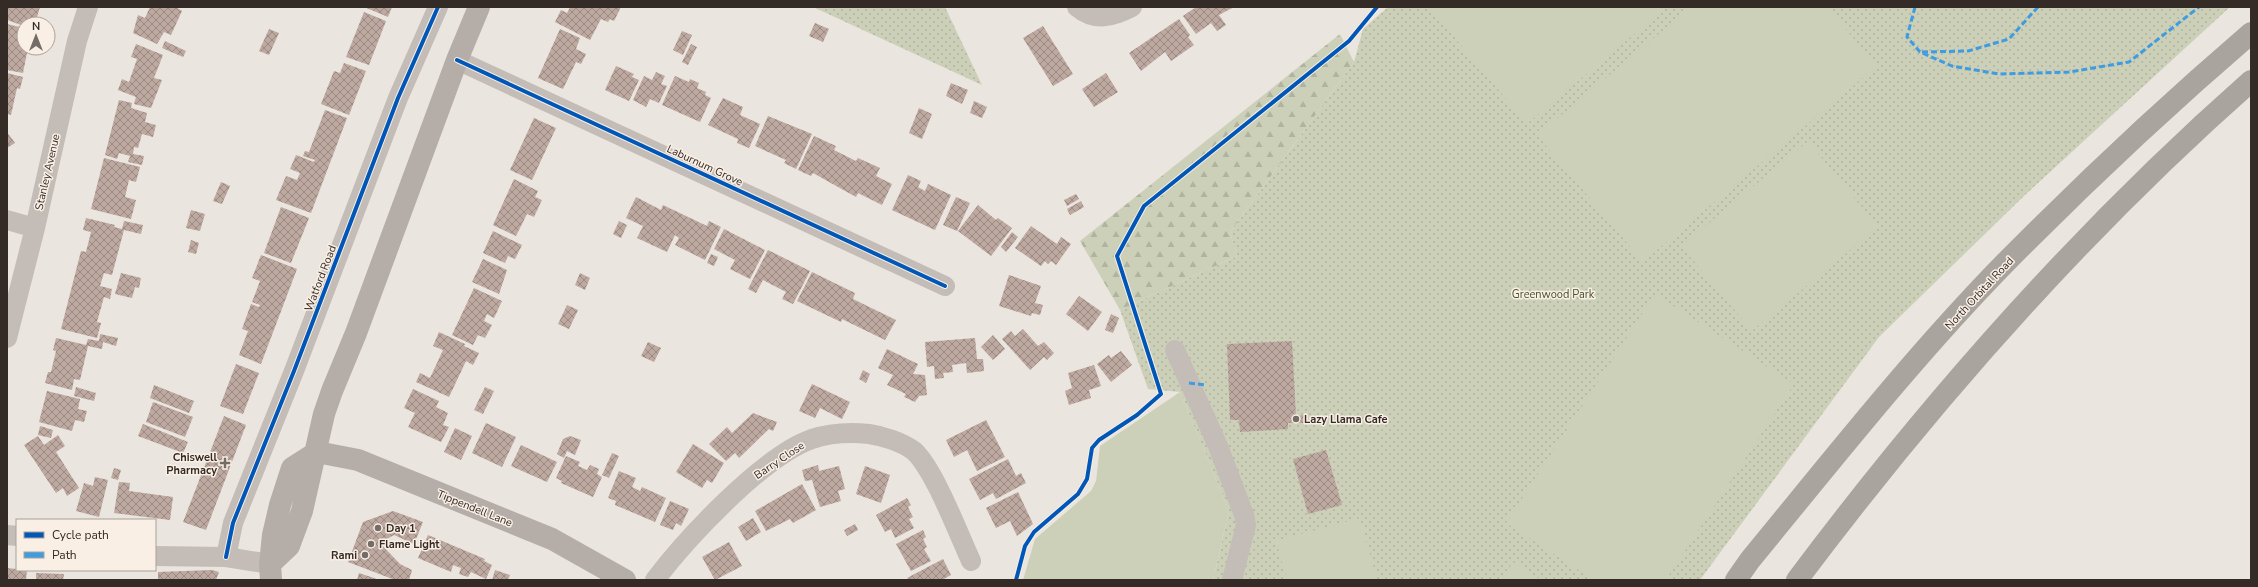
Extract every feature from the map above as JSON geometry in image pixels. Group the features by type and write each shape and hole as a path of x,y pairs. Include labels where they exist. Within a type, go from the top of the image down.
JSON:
{"highway":[{"name":"North Orbital Road","path":"1736,580 1750,560 1881,400 2004,264 2178,96 2251,33"},
{"path":"1797,580 1892,457 2030,297 2181,142 2251,81"}],"main road":[{"path":"271,572 289,546 302,511 317,452 324,414 332,390 356,333 457,60 479,7"},
{"name":"Tippendell Lane","path":"317,452 358,460 537,533 584,556 625,580"}],"street":[{"name":"Stanley Avenue","path":"7,338 35,228 76,41 88,7"},
{"name":"Watford Road","path":"226,557 233,523 294,371 398,98 438,7"},
{"path":"1077,7 1088,15 1100,17 1112,16 1132,7"},
{"name":"Laburnum Grove","path":"457,60 945,286"},
{"path":"7,220 35,228"},
{"path":"1175,350 1218,446 1244,515 1246,526 1232,580"},
{"name":"Barry Close","path":"655,580 696,532 740,488 764,468 810,440 828,434 856,433 877,436 897,442 914,451 924,463 934,481 971,561"},
{"path":"156,556 226,557 271,572"}],"green space":[{"path":"813,7 945,7 982,85"},
{"name":"Greenwood Park","path":"1388,7 2230,7 2025,195 1879,337 1700,580 1213,580 1229,511 1180,392 1148,389 1120,310 1237,256 1230,232 1354,62 1363,29"},
{"path":"1429,7 1667,7 1527,124"},
{"path":"1691,7 1827,7 1877,66 1643,262 1537,135"},
{"path":"1340,34 1354,62 1230,232 1237,256 1120,310 1080,241"},
{"path":"1808,141 1878,227 1752,331 1681,246"},
{"path":"1655,294 1794,384 1666,580 1594,580 1506,523"},
{"path":"1180,392 1229,511 1213,580 1023,580 1035,539 1091,491 1096,481 1100,446"},
{"path":"1360,518 1377,580 1287,580 1276,541"},
{"path":"1513,562 1541,580 1501,580"}],"building":[{"path":"7,7 40,7 37,16 16,16 16,23 7,20"},
{"path":"150,7 176,7 182,11 171,35 164,32 157,44 133,33 138,15 145,18"},
{"path":"364,7 392,7 388,17"},
{"path":"570,7 621,7 614,21 610,19 608,22 601,19 590,40 555,22 561,10 567,13"},
{"path":"1196,7 1234,7 1219,15 1226,25 1217,31 1211,23 1196,34 1183,16"},
{"path":"364,12 386,21 369,65 346,57"},
{"path":"1179,19 1190,35 1188,37 1194,45 1171,61 1165,52 1141,71 1129,53"},
{"path":"815,23 829,29 823,42 809,36"},
{"path":"7,24 16,26 16,56 26,56 23,73 7,70"},
{"path":"1043,26 1073,74 1053,86 1023,38"},
{"path":"269,29 279,33 269,55 259,51"},
{"path":"560,29 580,38 576,49 586,54 581,64 576,62 563,89 538,78"},
{"path":"682,31 692,35 683,55 673,50"},
{"path":"165,41 186,51 183,57 162,48"},
{"path":"136,44 163,55 154,78 162,80 151,108 134,104 136,97 118,90 122,79 129,82 137,59 131,57"},
{"path":"691,44 697,47 688,65 682,62"},
{"path":"344,63 366,71 349,115 321,104 334,71 340,73"},
{"path":"616,66 634,74 632,77 639,80 629,101 605,90"},
{"path":"656,72 665,76 661,84 667,86 659,103 650,99 646,107 633,100 644,76 652,80"},
{"path":"7,73 23,77 20,89 17,88 11,115 7,114"},
{"path":"1106,73 1118,92 1094,107 1082,89"},
{"path":"675,76 689,82 690,79 699,83 697,88 706,92 705,95 711,98 700,122 662,105"},
{"path":"951,83 968,90 962,104 946,96"},
{"path":"723,98 743,107 740,115 760,124 749,148 737,143 738,139 708,125"},
{"path":"119,100 132,103 131,108 147,113 145,122 156,125 153,137 142,134 138,148 134,147 133,154 144,156 142,165 128,162 130,156 119,153 117,159 105,155"},
{"path":"974,101 987,107 982,118 970,113"},
{"path":"919,108 932,114 922,139 909,133"},
{"path":"325,110 347,118 311,213 276,200 286,176 297,180 300,173 290,169 296,155 314,162 315,160 303,156 305,151 309,152"},
{"path":"768,116 812,134 796,169 784,163 786,160 755,146"},
{"path":"534,118 556,128 532,180 510,170"},
{"path":"7,132 15,143 7,148"},
{"path":"814,136 836,146 834,150 856,161 858,158 880,168 876,176 892,184 882,205 858,193 856,197 813,173 811,176 798,170"},
{"path":"104,158 140,167 136,182 129,180 125,197 136,200 131,219 91,209"},
{"path":"908,175 921,181 918,187 925,191 928,184 951,195 935,230 892,210"},
{"path":"514,179 538,191 535,197 542,200 534,217 527,214 516,236 493,225"},
{"path":"221,182 230,186 222,204 213,201"},
{"path":"1076,194 1079,199 1067,206 1064,200"},
{"path":"636,197 661,210 663,205 707,226 709,221 721,227 705,260 675,245 679,238 675,235 667,252 637,238 643,226 626,218"},
{"path":"956,197 970,203 957,231 943,225"},
{"path":"1081,201 1084,207 1070,215 1067,209"},
{"path":"978,205 996,220 998,218 1012,228 991,256 958,231"},
{"path":"281,207 309,218 291,263 264,253"},
{"path":"191,210 205,214 200,231 186,228"},
{"path":"86,218 115,225 114,227 122,229 124,221 143,225 141,234 124,230 112,275 104,273 100,286 112,289 110,299 104,297 97,322 101,323 97,338 61,329 81,251 86,252 91,232 83,230"},
{"path":"619,221 627,225 621,238 613,234"},
{"path":"1031,226 1057,244 1061,237 1071,244 1056,265 1051,261 1048,264 1045,261 1041,266 1015,248"},
{"path":"724,229 765,250 750,279 730,269 735,260 714,249"},
{"path":"493,231 522,245 515,259 508,256 505,263 483,253"},
{"path":"1012,232 1018,237 1006,252 1001,247"},
{"path":"191,240 199,243 196,254 188,252"},
{"path":"768,250 810,271 793,304 782,299 786,292 763,280 756,293 748,289"},
{"path":"711,254 718,257 714,266 707,263"},
{"path":"261,255 297,269 261,364 239,355 248,331 242,329 251,304 259,307 260,305 252,302 260,281 252,278"},
{"path":"483,259 507,270 499,294 472,282"},
{"path":"812,272 855,293 853,299 896,320 885,340 842,319 841,322 797,301"},
{"path":"121,273 141,278 139,288 135,287 132,298 115,294"},
{"path":"580,273 590,278 585,290 575,285"},
{"path":"1009,275 1041,286 1035,303 1043,305 1040,315 1032,313 1031,316 999,306"},
{"path":"474,288 502,301 494,318 487,314 484,321 492,325 485,338 478,335 473,345 452,335"},
{"path":"1079,296 1102,312 1088,331 1066,314"},
{"path":"567,305 578,310 569,329 558,324"},
{"path":"1111,314 1119,318 1113,333 1105,330"},
{"path":"1023,329 1038,346 1044,342 1054,353 1047,360 1044,357 1030,370 1002,339 1011,331 1015,336"},
{"path":"439,332 465,344 464,346 479,353 473,365 466,361 449,397 416,382 420,373 430,378 443,350 433,346"},
{"path":"100,334 118,338 116,346 103,342 102,349 88,346 80,380 74,379 72,390 45,383 48,372 51,372 56,351 53,350 56,338 86,345 88,339 99,341"},
{"path":"993,335 1005,349 993,360 981,347"},
{"path":"975,338 977,359 983,359 984,371 967,373 966,363 952,365 953,372 943,373 944,378 935,379 934,366 927,367 925,342"},
{"path":"1292,341 1296,416 1304,415 1304,423 1288,423 1288,429 1240,432 1239,420 1230,420 1227,344"},
{"path":"648,342 661,348 654,362 641,356"},
{"path":"887,349 918,364 913,374 925,375 927,395 919,396 915,402 904,397 906,394 887,385 893,375 878,368"},
{"path":"1121,351 1132,365 1111,382 1097,364 1109,355 1111,358"},
{"path":"236,364 259,373 243,414 220,406"},
{"path":"1094,365 1101,386 1089,390 1091,398 1069,405 1065,391 1072,388 1068,373"},
{"path":"863,370 870,374 866,383 859,379"},
{"path":"812,384 850,402 842,419 820,408 815,418 799,411"},
{"path":"154,385 194,401 189,413 150,398"},
{"path":"76,387 96,393 94,401 74,396"},
{"path":"485,387 494,391 483,414 474,410"},
{"path":"413,389 439,401 436,407 448,413 443,425 449,427 441,442 408,427 415,413 404,408"},
{"path":"47,391 80,399 78,409 87,411 84,422 75,420 72,431 39,422"},
{"path":"153,402 193,417 185,437 146,422"},
{"path":"753,413 777,422 773,431 769,429 739,458 735,453 726,461 709,444 727,427 732,433"},
{"path":"224,416 246,425 206,530 183,522"},
{"path":"986,420 1005,457 977,471 967,450 954,457 946,440"},
{"path":"486,423 516,437 502,467 472,453"},
{"path":"143,424 188,442 183,453 138,436"},
{"path":"40,426 53,430 51,438 38,435"},
{"path":"455,428 472,436 461,460 444,452"},
{"path":"58,435 65,446 56,452 79,488 67,496 63,488 56,493 24,445 38,436 44,445"},
{"path":"570,436 581,440 575,455 567,451 564,458 557,454 563,439"},
{"path":"693,444 724,463 712,483 707,480 702,488 676,472"},
{"path":"521,445 557,462 547,482 511,466"},
{"path":"1326,450 1342,505 1308,514 1293,459"},
{"path":"612,453 619,456 609,478 602,475"},
{"path":"566,456 580,462 578,466 587,470 590,465 599,469 597,474 602,477 593,497 561,483 562,481 556,478"},
{"path":"1008,459 1016,476 1021,473 1026,483 996,499 993,493 980,500 969,479"},
{"path":"818,465 819,471 839,466 845,489 838,491 841,501 820,507 812,480 805,481 802,470"},
{"path":"865,466 890,475 881,503 856,494"},
{"path":"114,468 121,470 118,480 111,478"},
{"path":"619,471 636,478 632,487 640,491 642,487 666,498 655,522 615,505 616,501 608,498"},
{"path":"95,477 108,480 99,517 76,511 84,483 93,486"},
{"path":"119,482 130,483 129,491 173,497 170,520 114,513"},
{"path":"802,484 816,510 793,523 790,519 766,531 755,511"},
{"path":"1018,492 1033,524 1017,536 1010,521 996,528 986,508"},
{"path":"907,498 911,505 908,507 913,517 909,519 914,528 895,538 891,529 885,532 876,515"},
{"path":"670,501 689,509 681,526 676,523 673,530 660,525"},
{"path":"393,511 423,522 414,544 394,535 380,543 400,564 412,570 409,580 395,580 348,562 363,522"},
{"path":"753,518 761,532 746,541 738,527"},
{"path":"855,524 858,530 847,536 844,530"},
{"path":"923,530 926,537 923,539 927,547 924,549 931,561 911,571 896,544"},
{"path":"428,535 485,559 484,561 492,565 486,579 471,572 468,577 459,574 461,568 453,565 451,572 418,558"},
{"path":"729,542 742,566 715,580 702,557"},
{"path":"943,559 951,575 942,580 909,580 907,578"},
{"path":"7,568 16,569 16,571 27,571 26,580 7,580"},
{"path":"212,570 219,572 216,580 158,580 158,572"},
{"path":"495,570 510,575 508,580 492,580"},
{"path":"36,573 64,574 63,580 36,580"},
{"path":"359,573 380,580 357,580"}],"marked path":[{"path":"1915,7 1907,37 1920,52 1952,66 1999,74 2069,72 2129,62 2199,7"},
{"path":"1922,52 1968,51 2009,39 2038,7"},
{"path":"1189,383 1206,385"}],"cycle path":[{"path":"226,557 233,523 294,371 398,98 438,7"},
{"path":"1016,580 1025,546 1034,532 1078,494 1087,479 1092,448 1099,440 1137,415 1161,394 1117,256 1144,206 1349,41 1377,7"},
{"path":"457,60 945,286"}],"place":[{"name":"Lazy Llama Cafe","path":"1296,419"},
{"name":"Chiswell Pharmacy","path":"225,463"},
{"name":"Day 1","path":"378,528"},
{"name":"Flame Light","path":"371,544"},
{"name":"Rami","path":"365,555"}]}
